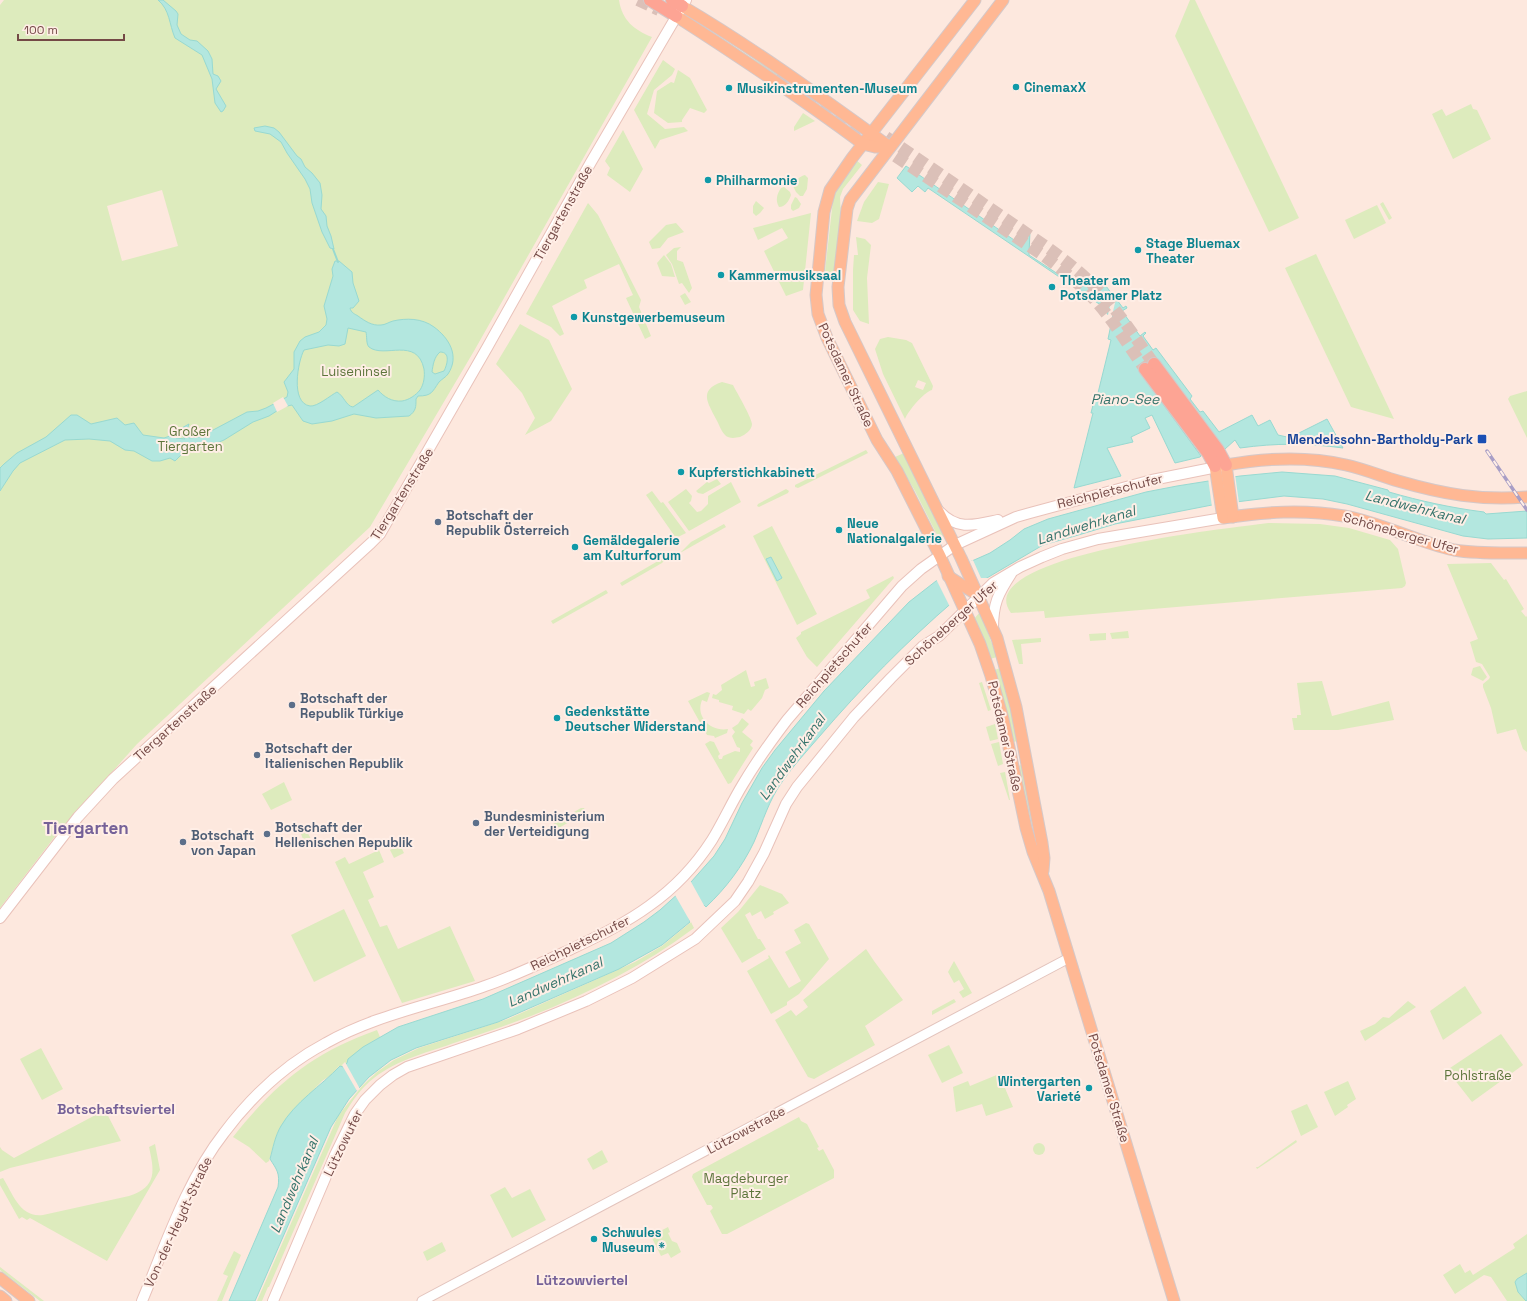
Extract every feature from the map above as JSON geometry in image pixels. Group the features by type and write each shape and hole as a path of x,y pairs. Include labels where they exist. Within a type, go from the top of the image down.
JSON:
{"highway":[{"path":"650,0 679,6"},
{"path":"1149,367 1221,471"}],"main road":[{"name":"Potsdamer Straße","path":"975,0 838,176 826,199 816,283 817,307 826,334 872,431 897,471 940,556 959,600 965,610 986,661 1000,704 1026,828 1033,852 1043,874 1070,958 1174,1301"},
{"name":"Potsdamer Straße","path":"1003,0 848,204 839,277 838,300 845,322 961,557 975,592 993,628 1016,707 1042,843 1044,858 1043,874"},
{"path":"679,6 725,31 773,63 890,147"},
{"path":"679,6 714,40 782,85 863,144 875,148 890,147"},
{"name":"Tiergartenstraße","path":"0,918 78,817 113,779 372,543 380,534 423,461 679,6"},
{"name":"Reichpietschufer","path":"245,1107 266,1086 289,1067 315,1049 341,1034 376,1020 486,986 535,966 630,920 652,904 679,881 704,852 718,830 748,775 787,720 902,586 921,569 955,546 1016,517 1068,501 1152,480 1221,471 1276,459 1320,461 1355,467 1399,482 1455,496 1493,499 1527,497"},
{"path":"1221,471 1228,517"},
{"path":"937,509 950,520 964,526 1016,517"},
{"name":"Schöneberger Ufer","path":"586,1000 632,978 678,950 698,936 732,904 754,873 778,821 797,787 854,717 923,646 939,636 965,610 975,592 1012,573 1020,567 1042,557 1098,539 1228,517 1284,511 1329,514 1370,522 1409,536 1453,549 1470,552 1527,553"},
{"path":"946,571 975,592"},
{"path":"993,628 993,611 996,600 1012,573"},
{"name":"Lützowufer","path":"273,1301 347,1127 365,1100 380,1085 407,1066 518,1029 586,1000"},
{"name":"Von-der-Heydt-Straße","path":"142,1301 174,1224 203,1164 224,1132 245,1107"},
{"path":"0,1278 29,1301"},
{"path":"0,1296 6,1301"}],"street":[{"name":"Lützowstraße","path":"422,1301 1070,958"}],"green space":[{"name":"Großer Tiergarten","path":"4,0 619,0 626,19 634,27 652,37 474,351 370,527 137,744 56,835 0,908 0,5","holes":["162,190 178,246 122,261 107,206"]},
{"path":"1190,0 1195,0 1299,218 1269,232 1175,36"},
{"path":"696,21 825,104 822,106 791,84 754,63 694,24"},
{"path":"663,60 675,69 672,75 654,90 647,114 665,129 684,127 688,131 660,140 655,149 634,110"},
{"path":"678,70 690,78 707,110 704,113 690,108 682,122 668,123 654,113 657,91 671,82 674,83"},
{"path":"1471,104 1473,109 1477,110 1491,139 1453,159 1432,114 1442,109 1446,116"},
{"path":"803,113 815,121 794,131 794,127"},
{"path":"623,130 643,169 630,192 607,175 610,168 605,161"},
{"path":"856,160 862,165 843,189 840,197 841,218 835,275 824,280 833,200 836,191"},
{"path":"805,175 808,178 807,189 803,196 800,196 793,186 801,176"},
{"path":"878,182 889,184 879,219 872,223 857,221 864,202"},
{"path":"784,187 790,192 791,195 783,206 779,207 777,202 778,195 781,188"},
{"path":"795,197 801,204 799,208 793,211 791,209 791,205"},
{"path":"756,201 764,208 756,216 753,213 753,206"},
{"path":"1383,202 1392,218 1389,220 1380,204"},
{"path":"588,203 598,215 641,300 639,307 651,336 645,339 626,298 633,295 619,264 584,280 587,288 552,306 564,334 560,336 551,327 526,314"},
{"path":"1377,205 1386,223 1354,239 1345,220"},
{"path":"811,213 803,290 786,296 764,251 788,238 782,228 758,240 753,228"},
{"path":"676,223 684,232 668,238 660,248 652,249 649,242 666,225"},
{"path":"856,237 865,239 871,245 867,278 869,324 860,321 853,310 854,255 858,255"},
{"path":"681,247 677,251 677,260 683,262 692,288 689,293 682,283 679,284 672,264 666,255 674,248"},
{"path":"1316,254 1394,419 1351,407 1285,268"},
{"path":"664,255 671,264 675,277 662,276 657,263"},
{"path":"685,293 691,302 685,305 680,296"},
{"path":"520,324 549,340 572,389 551,421 525,435 535,418 522,393 496,364"},
{"path":"888,337 906,340 912,343 933,386 932,390 925,394 909,411 905,419 883,374 875,349 880,339","holes":["918,380 926,383 923,390 915,387"]},
{"path":"722,382 733,385 751,420 752,424 750,430 740,437 730,438 725,435 708,402 707,393 715,385"},
{"path":"1527,391 1527,438 1508,399 1510,396"},
{"path":"866,450 868,453 798,488 795,487 795,485"},
{"path":"904,453 944,536 939,539 915,491 895,457"},
{"path":"717,479 721,484 703,494 696,491 707,482 709,483"},
{"path":"731,482 741,502 689,531 668,502 686,489 692,496 689,503 697,512 701,511 708,504 708,496"},
{"path":"786,489 789,491 788,493 759,507 757,506 758,504"},
{"path":"652,491 661,503 663,502 686,533 676,538 646,495"},
{"path":"1269,523 1320,524 1349,528 1390,540 1398,549 1406,583 1405,586 1402,588 1045,618 1044,611 1011,613 1008,593 1029,575 1065,560 1112,548 1163,538"},
{"path":"724,524 726,527 680,553 691,542"},
{"path":"772,526 817,614 797,625 753,536"},
{"path":"672,553 662,563 622,586 620,583"},
{"path":"1491,563 1504,580 1506,579 1524,609 1521,611 1526,617 1527,616 1527,752 1523,749 1516,729 1497,734 1491,708 1483,687 1483,684 1490,677 1482,664 1476,662 1470,642 1478,639 1447,564"},
{"path":"893,576 894,578 817,667 807,657 796,638 801,634 801,632 870,598 866,590"},
{"path":"606,590 608,593 553,624 551,621"},
{"path":"980,612 997,657 990,659 974,619"},
{"path":"1128,631 1129,638 1112,639 1110,633"},
{"path":"1106,633 1106,640 1090,641 1089,634"},
{"path":"1041,638 1041,642 1021,644 1023,664 1019,664 1012,640"},
{"path":"1480,666 1487,677 1483,681 1471,675 1473,668"},
{"path":"1001,668 1018,741 1013,742 994,670"},
{"path":"746,670 751,687 755,686 754,682 766,678 769,688 765,690 762,698 751,711 748,709 744,714 732,710 733,706 719,702 719,700 712,698 713,694 716,695 722,690 721,685"},
{"path":"1322,681 1332,716 1389,701 1394,720 1338,730 1294,730 1292,718 1297,718 1297,715 1301,715 1297,683"},
{"path":"982,682 991,710 988,711 979,683"},
{"path":"707,692 710,693 707,702 702,700 700,706 703,717 710,726 728,729 727,733 715,738 714,736 707,735 688,701"},
{"path":"742,718 749,724 742,732 753,741 750,745 753,748 731,783 728,784 705,744 710,741 714,742 720,754 718,756 719,759 722,759 723,756 735,751 740,752 740,748 737,747 732,736 735,732 732,728 738,724"},
{"path":"995,724 998,739 990,741 986,727"},
{"path":"999,742 1003,764 998,766 991,744"},
{"path":"1022,765 1036,841 1017,766"},
{"path":"1005,772 1010,800 1000,773"},
{"path":"284,782 292,800 271,810 262,794"},
{"path":"581,808 584,808 585,810 583,814 545,836 541,835 541,831"},
{"path":"305,828 311,839 304,842 300,831"},
{"path":"400,845 404,853 394,858 390,850"},
{"path":"379,850 384,862 363,872 374,897 368,900 380,927 387,925 398,949 450,926 475,981 402,1003 335,862 345,857 349,864"},
{"path":"760,885 782,894 789,903 773,912 774,914 765,919 761,911 752,916 750,912 745,915 758,939 760,939 766,949 742,963 721,928 738,912"},
{"path":"344,909 366,956 314,982 291,935"},
{"path":"691,922 694,928 656,954 595,988 531,1016 403,1061 383,1071 366,1085 345,1113 269,1287 262,1301 257,1301 338,1116 362,1086 377,1072 394,1060 419,1048 508,1019 635,962 662,946"},
{"path":"806,923 809,924 829,959 799,994 787,1002 787,1005 771,1014 747,971 769,958 769,955 789,988 801,981 785,952 801,943 794,930"},
{"path":"866,949 903,1000 865,1026 875,1045 814,1079 808,1077 775,1020 791,1010 796,1016 808,1007 803,1000"},
{"path":"954,961 972,993 963,998 959,992 964,989 959,980 954,983 948,972"},
{"path":"1465,986 1482,1013 1443,1040 1430,1011"},
{"path":"954,999 956,1002 932,1015 932,1011"},
{"path":"1408,1001 1416,1007 1365,1041 1360,1031 1375,1024 1383,1017 1389,1018"},
{"path":"377,1030 380,1037 363,1047 343,1067 339,1066 331,1075 322,1081 285,1120 277,1134 269,1161 266,1163 249,1147 233,1137 264,1101 296,1072 333,1049"},
{"name":"Pohlstraße","path":"1501,1034 1523,1065 1472,1102 1447,1070"},
{"path":"949,1045 963,1073 942,1083 928,1055"},
{"path":"41,1048 63,1089 42,1100 20,1059"},
{"path":"999,1074 1013,1107 986,1116 982,1104 956,1112 953,1087 968,1081 970,1086"},
{"path":"1348,1081 1356,1099 1335,1116 1324,1092"},
{"path":"1307,1104 1318,1127 1301,1136 1291,1111"},
{"path":"105,1110 121,1141 10,1168 0,1172 0,1147 14,1158"},
{"name":"Magdeburger Platz","path":"799,1117 801,1121 807,1124 819,1147 817,1148 819,1151 823,1149 834,1170 834,1178 727,1234 722,1234 710,1211 713,1208 711,1205 707,1205 692,1177 693,1174"},
{"path":"1296,1140 1297,1142 1257,1169 1256,1167"},
{"path":"1037,1143 1041,1143 1045,1149 1041,1155 1037,1155 1033,1151 1033,1147"},
{"path":"155,1144 160,1170 107,1261 30,1218 27,1220 22,1217 19,1219 0,1185 0,1179 3,1178 18,1204 28,1213 35,1215 43,1215 129,1196 145,1188 152,1177 153,1170 149,1147"},
{"path":"602,1150 608,1162 593,1170 587,1159"},
{"path":"505,1187 512,1198 530,1189 546,1220 512,1238 490,1195"},
{"path":"668,1227 670,1232 668,1233 672,1241 677,1243 681,1252 671,1258 668,1253 661,1256 651,1236"},
{"path":"1527,1234 1527,1301 1507,1301 1491,1277 1484,1275 1455,1294 1443,1275 1460,1264 1465,1273 1470,1270 1473,1275 1515,1248 1513,1244"},
{"path":"442,1242 446,1251 427,1261 423,1252"},
{"path":"234,1251 241,1255 222,1301 217,1301 228,1276 223,1274"},
{"path":"0,1267 44,1301 40,1301 0,1270"}],"water":[{"path":"158,0 163,0 176,11 178,14 177,25 181,34 190,40 197,41 208,51 212,59 213,74 218,76 221,81 216,89 226,106 223,111 221,112 215,103 212,79 202,55 175,38 165,8"},
{"path":"265,126 274,128 279,132 297,156 301,159 305,167 320,183 322,195 321,209 326,216 327,226 334,249 330,248 322,232 312,203 310,189 281,142 270,134 255,131 254,128"},
{"name":"Piano-See","path":"906,166 1020,244 1026,240 1026,233 1030,230 1029,255 1064,278 1106,286 1112,294 1118,295 1117,300 1123,308 1126,306 1127,308 1122,311 1140,336 1145,332 1146,333 1143,336 1153,350 1156,348 1192,396 1190,399 1200,412 1203,411 1219,432 1252,415 1258,426 1270,420 1278,435 1296,439 1295,435 1327,419 1343,448 1292,444 1240,448 1235,440 1225,449 1158,361 1139,371 1201,456 1175,463 1152,415 1145,418 1150,428 1131,437 1133,442 1107,448 1121,476 1074,488 1093,413 1091,413 1095,397 1097,397 1111,340 1108,339 1113,315 1107,314 1108,310 928,188 925,192 918,186 912,192 897,178"},
{"path":"335,261 339,261 352,272 353,283 359,301 353,308 350,308 352,312 363,320 372,324 382,325 403,319 419,320 434,327 448,342 453,354 453,361 448,374 439,382 431,393 418,396 416,399 416,407 409,416 376,418 354,414 332,421 312,424 303,421 292,405 283,407 269,416 253,422 224,440 212,445 191,449 183,453 175,461 170,458 160,461 152,461 134,451 125,450 110,441 89,439 65,440 20,463 0,491 0,468 17,453 46,437 71,415 77,415 91,424 117,418 125,425 134,423 143,435 164,438 173,435 176,438 185,439 178,430 189,424 186,433 189,438 200,437 247,412 258,411 266,408 287,397 288,392 284,382 294,369 294,352 300,341 305,337 319,332 326,325 327,319 324,306 333,276 332,269","holes":["348,328 366,332 368,346 375,350 400,350 415,353 420,359 424,369 423,383 418,392 407,400 395,401 383,395 378,390 353,407 349,405 337,392 313,406 304,403 300,398 297,381 304,350 328,345 339,346 345,344","440,352 446,354 447,362 444,371 435,374 432,372 433,364 436,356"]},
{"name":"Landwehrkanal","path":"1282,472 1335,476 1412,498 1484,512 1486,514 1527,511 1527,538 1488,539 1463,536 1347,504 1323,499 1284,496 1212,505 1115,524 1043,545 958,595 955,600 919,632 868,683 804,754 777,789 754,842 739,869 727,885 706,907 704,905 689,918 690,922 662,945 619,969 498,1022 416,1048 391,1060 369,1077 349,1099 331,1127 255,1301 229,1301 278,1187 279,1178 270,1159 279,1130 293,1109 340,1066 343,1067 347,1063 348,1059 363,1047 398,1027 483,999 611,943 660,910 691,882 714,856 725,839 742,803 762,768 775,750 824,691 909,602 956,568 990,553 1024,529 1048,519 1146,492 1240,476"},
{"path":"771,557 782,578 777,581 766,559"},
{"path":"1527,1273 1526,1301 1518,1292 1515,1282"}],"pier":[{"path":"1113,293 1117,294 1112,316 1108,315"},
{"path":"283,397 288,406 277,412 273,403"},
{"path":"1235,474 1239,503 1212,507 1208,478"},
{"path":"973,560 981,578 989,579 960,596 950,607 936,579 955,567"},
{"path":"690,880 706,909 703,907 691,919 691,923 675,895"},
{"path":"345,1062 360,1089 357,1091 342,1065"}],"waterway":[{"path":"333,249 338,262"}],"tunnel":[{"path":"638,0 659,10"},
{"path":"776,76 1044,256 1062,270 1084,289 1097,303 1112,321 1145,369"},
{"path":"886,137 1048,248 1080,273 1113,307 1154,364"}],"railway":[{"path":"1487,451 1527,510"}],"place":[{"name":"CinemaxX","path":"1016,87"},
{"name":"Musikinstrumenten-Museum","path":"729,88"},
{"name":"Philharmonie","path":"708,180"},
{"name":"Stage Bluemax Theater","path":"1138,250"},
{"name":"Kammermusiksaal","path":"721,275"},
{"name":"Theater am Potsdamer Platz","path":"1052,287"},
{"name":"Kunstgewerbemuseum","path":"574,317"},
{"name":"Mendelssohn-Bartholdy-Park","path":"1482,439"},
{"name":"Kupferstichkabinett","path":"681,472"},
{"name":"Botschaft der Republik Österreich","path":"438,522"},
{"name":"Neue Nationalgalerie","path":"839,530"},
{"name":"Gemäldegalerie am Kulturforum","path":"575,547"},
{"name":"Botschaft der Republik Türkiye","path":"292,705"},
{"name":"Gedenkstätte Deutscher Widerstand","path":"557,718"},
{"name":"Botschaft der Italienischen Republik","path":"257,755"},
{"name":"Bundesministerium der Verteidigung","path":"476,823"},
{"name":"Botschaft der Hellenischen Republik","path":"267,834"},
{"name":"Botschaft von Japan","path":"183,842"},
{"name":"Wintergarten Varieté","path":"1089,1088"},
{"name":"Schwules Museum *","path":"594,1239"}],"district":[{"name":"Tiergarten","path":"86,828"},
{"name":"Botschaftsviertel","path":"116,1109"},
{"name":"Lützowviertel","path":"582,1280"}],"park label":[{"name":"Luiseninsel","path":"356,371"}]}
